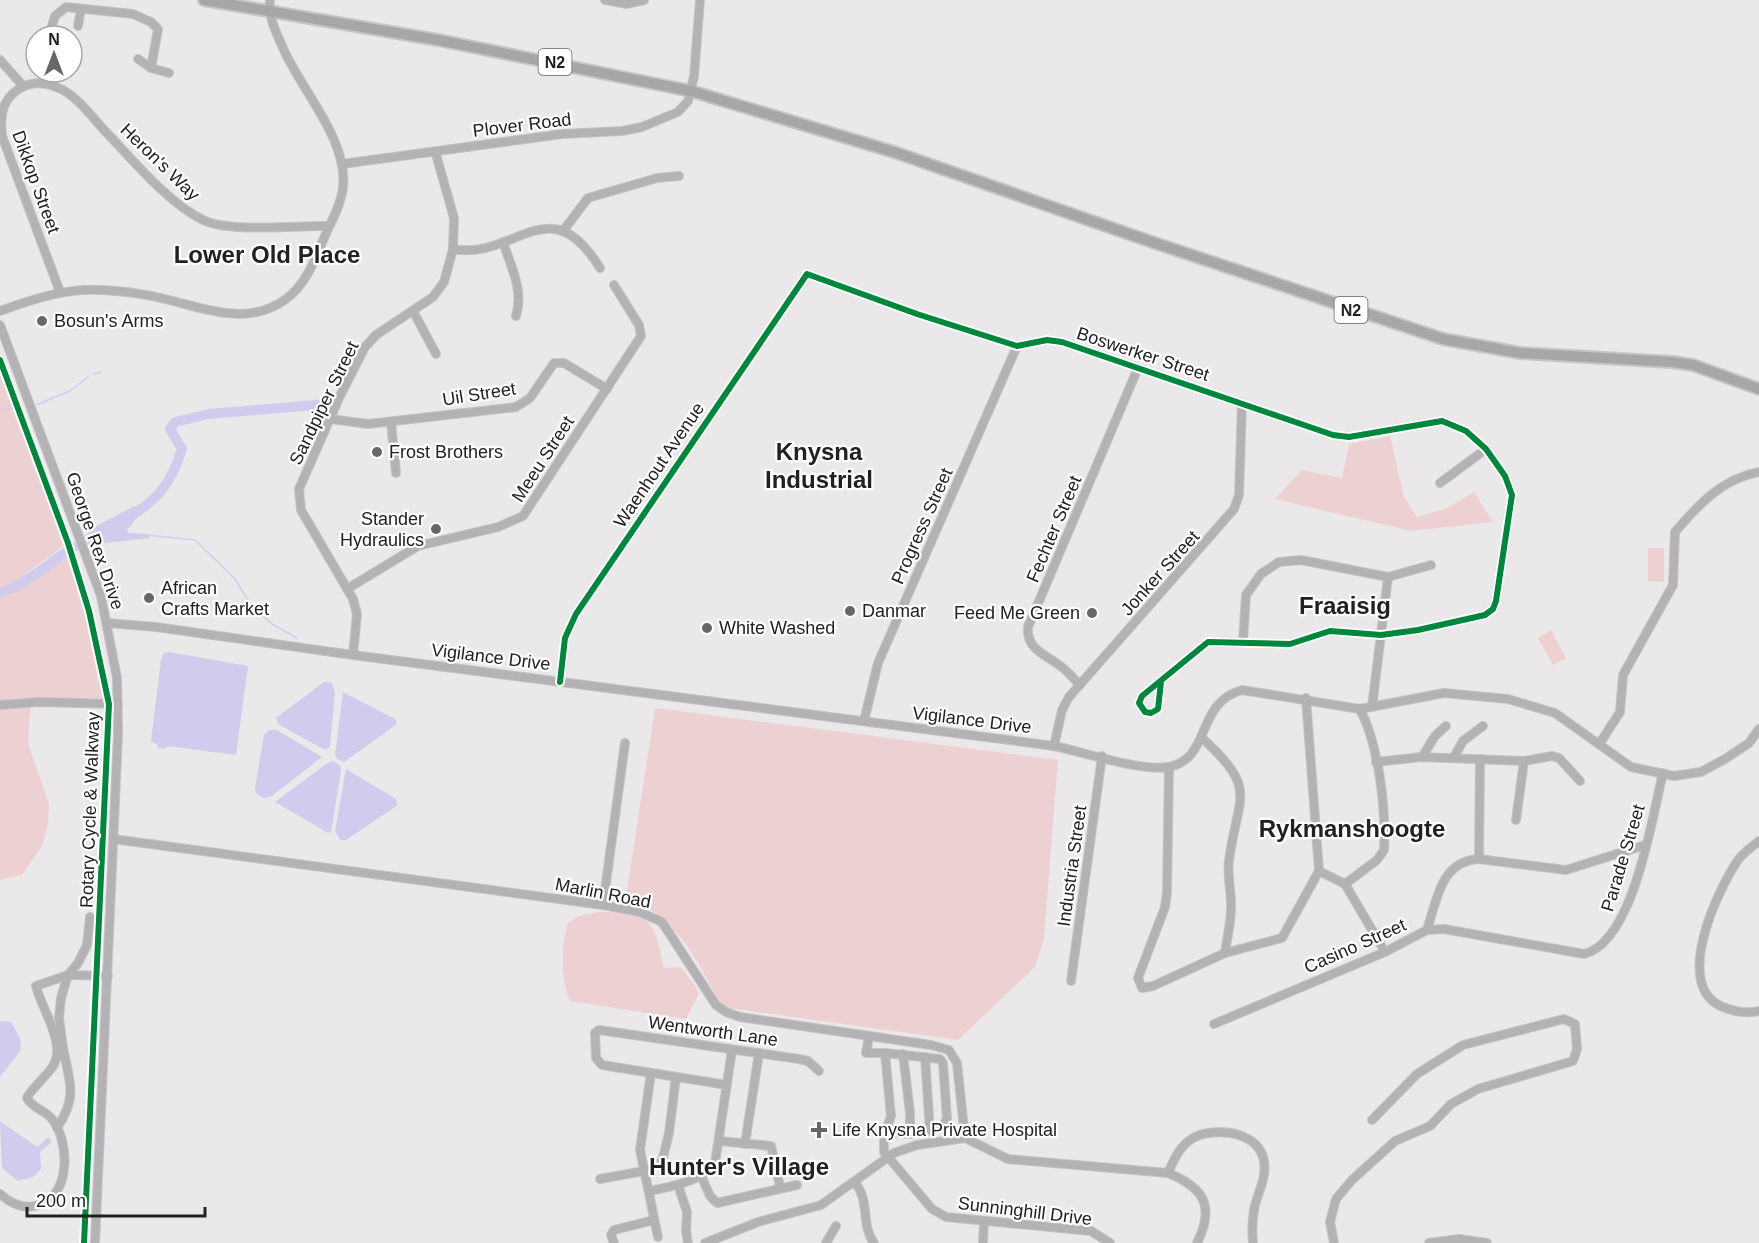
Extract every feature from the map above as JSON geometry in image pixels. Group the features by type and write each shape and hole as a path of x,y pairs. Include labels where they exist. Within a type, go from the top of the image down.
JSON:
{"highway":[{"name":"N2","path":"204,0 270,5 691,91 894,152 1149,242 1443,339 1520,353 1693,365 1759,389"}],"street":[{"path":"605,0 634,4 644,0"},
{"path":"691,91 700,0"},
{"path":"0,311 60,292 118,291 149,295 222,314 256,314 287,299 301,285 342,195 342,164 332,137 285,53 270,5"},
{"path":"51,24 59,11 66,7 133,14 155,25 159,33 151,68"},
{"path":"78,24 81,9"},
{"path":"138,58 151,68 169,73"},
{"path":"0,60 23,86 48,84"},
{"name":"Heron's Way","path":"48,84 64,91 77,101 165,191 186,210 203,220 231,226 329,226"},
{"name":"Dikkop Street","path":"23,86 11,94 4,105 1,120 2,136 60,292"},
{"name":"Plover Road","path":"342,164 642,127 678,112 691,91"},
{"name":"Sandpiper Street","path":"353,655 357,614 347,589 298,503 299,489 330,419 369,341 440,289 453,249 454,219 435,151"},
{"path":"563,231 588,198 657,178 679,176"},
{"path":"453,249 473,251 541,228 563,231 584,246 600,268"},
{"path":"503,242 519,290 516,316"},
{"name":"Boswerker Street","path":"807,274 917,314 1017,346 1053,340 1333,435 1360,436 1442,421 1466,431 1486,449 1505,476 1512,495 1493,609 1485,615 1437,627 1381,635"},
{"name":"Waenhout Avenue","path":"560,681 565,638 576,614 807,274"},
{"name":"Meeu Street","path":"347,589 418,546 498,527 523,516 640,336 639,325 614,285"},
{"path":"413,311 436,354"},
{"name":"George Rex Drive","path":"0,325 97,584 107,623 118,704 95,1243"},
{"name":"Progress Street","path":"864,721 878,663 1017,346"},
{"name":"Uil Street","path":"330,419 358,424 391,422 516,407 530,398 554,363 564,363 606,389"},
{"name":"Fechter Street","path":"1080,685 1062,667 1034,647 1029,641 1028,627 1138,368"},
{"name":"Jonker Street","path":"1054,746 1062,710 1080,685 1234,509 1239,495 1242,403"},
{"path":"391,422 396,473"},
{"path":"1440,483 1486,449"},
{"path":"1600,743 1620,712 1623,675 1673,585 1675,532 1720,486 1734,478 1759,472"},
{"path":"1243,641 1246,595 1262,574 1279,562 1301,560 1388,577 1431,565"},
{"path":"1372,707 1388,577"},
{"name":"Vigilance Drive","path":"107,623 156,627 353,655 1054,746 1149,767 1169,766"},
{"path":"1161,682 1208,642 1243,641 1290,644 1337,630 1381,635"},
{"path":"1306,699 1319,871 1282,938 1225,953 1146,988 1140,986 1138,978 1165,908 1169,766 1185,759 1202,738 1210,713 1223,698 1232,693 1254,690 1306,699 1360,709 1444,693 1509,699 1555,713 1631,766 1674,776 1701,772 1741,750 1759,729"},
{"path":"0,705 39,702 118,704"},
{"path":"1345,884 1377,860 1384,850 1376,762 1368,727 1360,709"},
{"path":"1422,757 1435,736 1446,726"},
{"path":"1454,757 1463,741 1483,726"},
{"path":"1202,738 1230,766 1241,787 1240,814 1228,863 1231,904 1225,953"},
{"path":"603,905 625,743"},
{"name":"Industria Street","path":"1071,981 1102,756"},
{"path":"1376,762 1422,757 1524,761 1555,756 1580,781"},
{"path":"1480,759 1479,859 1566,870 1645,846"},
{"path":"1516,820 1524,761"},
{"name":"Parade Street","path":"1427,930 1444,929 1584,954 1592,952 1612,935 1625,913 1663,773"},
{"name":"Marlin Road","path":"113,839 603,905 653,916 667,926 709,995 726,1012 740,1017 932,1045 942,1047 953,1054 960,1089 964,1138"},
{"path":"1759,842 1744,853 1733,869 1714,909 1698,960 1700,986 1706,996 1719,1006 1733,1011 1759,1011"},
{"name":"Casino Street","path":"1214,1024 1385,952 1427,930 1443,880 1449,872 1467,860 1479,859"},
{"path":"1319,871 1345,884 1385,952"},
{"path":"57,1128 70,1105 71,1097 59,1017 68,975 84,953 90,917"},
{"path":"57,1057 52,1023 36,986 68,975 108,976"},
{"path":"1334,1243 1330,1222 1336,1199 1352,1180 1395,1141 1430,1126 1451,1104 1478,1089 1574,1061 1577,1049 1575,1024 1564,1019 1463,1045 1417,1074 1372,1120"},
{"name":"Wentworth Lane","path":"651,1073 604,1065 596,1058 594,1035 599,1030 805,1060 819,1071"},
{"path":"869,1037 866,1053 903,1054 942,1060 947,1119 942,1127 910,1134 887,1132"},
{"path":"0,1194 16,1205 27,1207 39,1205 56,1194 64,1170 62,1143 52,1119 27,1098 30,1092 46,1077 63,1048"},
{"path":"649,1191 678,1185 716,1163 732,1050"},
{"path":"745,1144 759,1053"},
{"path":"885,1053 891,1116 882,1143 886,1157"},
{"path":"903,1054 910,1113 910,1134"},
{"path":"925,1057 930,1131"},
{"path":"658,1237 640,1146 651,1073 727,1085"},
{"path":"600,1179 644,1171 660,1164 665,1156 676,1077"},
{"path":"1168,1173 1175,1155 1182,1146 1202,1134 1236,1134 1257,1144 1262,1151 1264,1168 1254,1210 1253,1243"},
{"path":"705,1243 758,1222 810,1210 831,1200 886,1157 917,1145 964,1138 1008,1159 1168,1173 1188,1182 1206,1203 1206,1222 1197,1243"},
{"path":"720,1141 773,1148 780,1187"},
{"name":"Sunninghill Drive","path":"886,1157 939,1213 954,1218 1080,1229 1097,1233 1110,1243"},
{"path":"700,1173 714,1202 797,1185"},
{"path":"855,1182 865,1198 868,1228 874,1243"},
{"path":"678,1185 687,1212 688,1243"},
{"path":"614,1243 611,1235 614,1230 654,1220"},
{"path":"983,1243 984,1221"},
{"path":"826,1243 836,1226"},
{"path":"1429,1243 1459,1239 1487,1243"}],"shaded area":[{"path":"0,364 68,543 12,584 0,589"},
{"path":"1390,436 1404,497 1417,517 1448,508 1474,492 1493,522 1411,531 1275,499 1302,470 1342,478 1349,444"},
{"path":"134,506 138,508 136,517 127,530 128,533 148,534 150,538 88,545 84,537 93,528"},
{"path":"1648,548 1664,548 1664,582 1648,581"},
{"path":"72,555 100,657 109,704 31,699 28,743 49,804 48,823 43,844 22,875 0,880 0,596"},
{"path":"1551,630 1566,658 1553,665 1538,638"},
{"path":"164,653 248,666 236,755 167,746 166,749 157,748 158,745 151,741 161,659"},
{"path":"324,682 331,682 335,691 330,747 325,750 278,724 276,718"},
{"path":"343,692 395,719 397,724 344,762 337,759 335,755"},
{"path":"655,708 1058,760 1044,939 1035,967 958,1040 729,1008 720,1003 693,954 672,927 644,906 626,897"},
{"path":"269,730 277,730 322,757 272,796 264,798 256,793 255,788 264,735"},
{"path":"333,761 340,765 341,771 331,832 328,833 275,802"},
{"path":"346,769 396,799 398,805 346,840 340,840 335,831"},
{"path":"600,912 631,914 648,922 657,939 664,968 680,967 699,994 686,1019 570,1001 564,983 563,962 568,923 579,916"},
{"path":"0,1021 11,1022 20,1038 21,1050 0,1077"},
{"path":"0,1121 37,1147 48,1137 52,1142 40,1152 41,1169 33,1177 18,1181 2,1168"}],"waterway":[{"path":"94,374 101,372"},
{"path":"36,405 70,391 88,377"},
{"path":"125,520 154,499 173,473 182,449 170,429 175,422 209,414 326,404"},
{"path":"0,410 14,408"},
{"path":"147,535 195,540 235,579 251,605 272,624 297,638"},
{"path":"0,593 29,578 74,547"}],"cycle path":[{"path":"560,682 565,638 576,614 807,274 917,314 1017,346 1047,340 1062,342 1333,435 1349,437 1442,421 1466,431 1486,449 1505,476 1512,495 1496,601 1493,609 1485,615 1418,630 1381,635 1330,631 1290,644 1208,642 1142,696 1139,703 1145,712 1151,713 1158,709 1161,682"},
{"name":"Rotary Cycle & Walkway","path":"0,360 68,543 89,611 109,704 84,1243"}],"place":[{"name":"Bosun's Arms","path":"42,321"},
{"name":"Frost Brothers","path":"377,452"},
{"name":"Stander Hydraulics","path":"436,529"},
{"name":"African Crafts Market","path":"149,598"},
{"name":"Danmar","path":"850,611"},
{"name":"Feed Me Green","path":"1092,613"},
{"name":"White Washed","path":"707,628"},
{"name":"Life Knysna Private Hospital","path":"819,1130"}],"district":[{"name":"Lower Old Place","path":"267,255"},
{"name":"Knysna Industrial","path":"819,466"},
{"name":"Fraaisig","path":"1345,606"},
{"name":"Rykmanshoogte","path":"1352,829"},
{"name":"Hunter's Village","path":"739,1167"}]}
